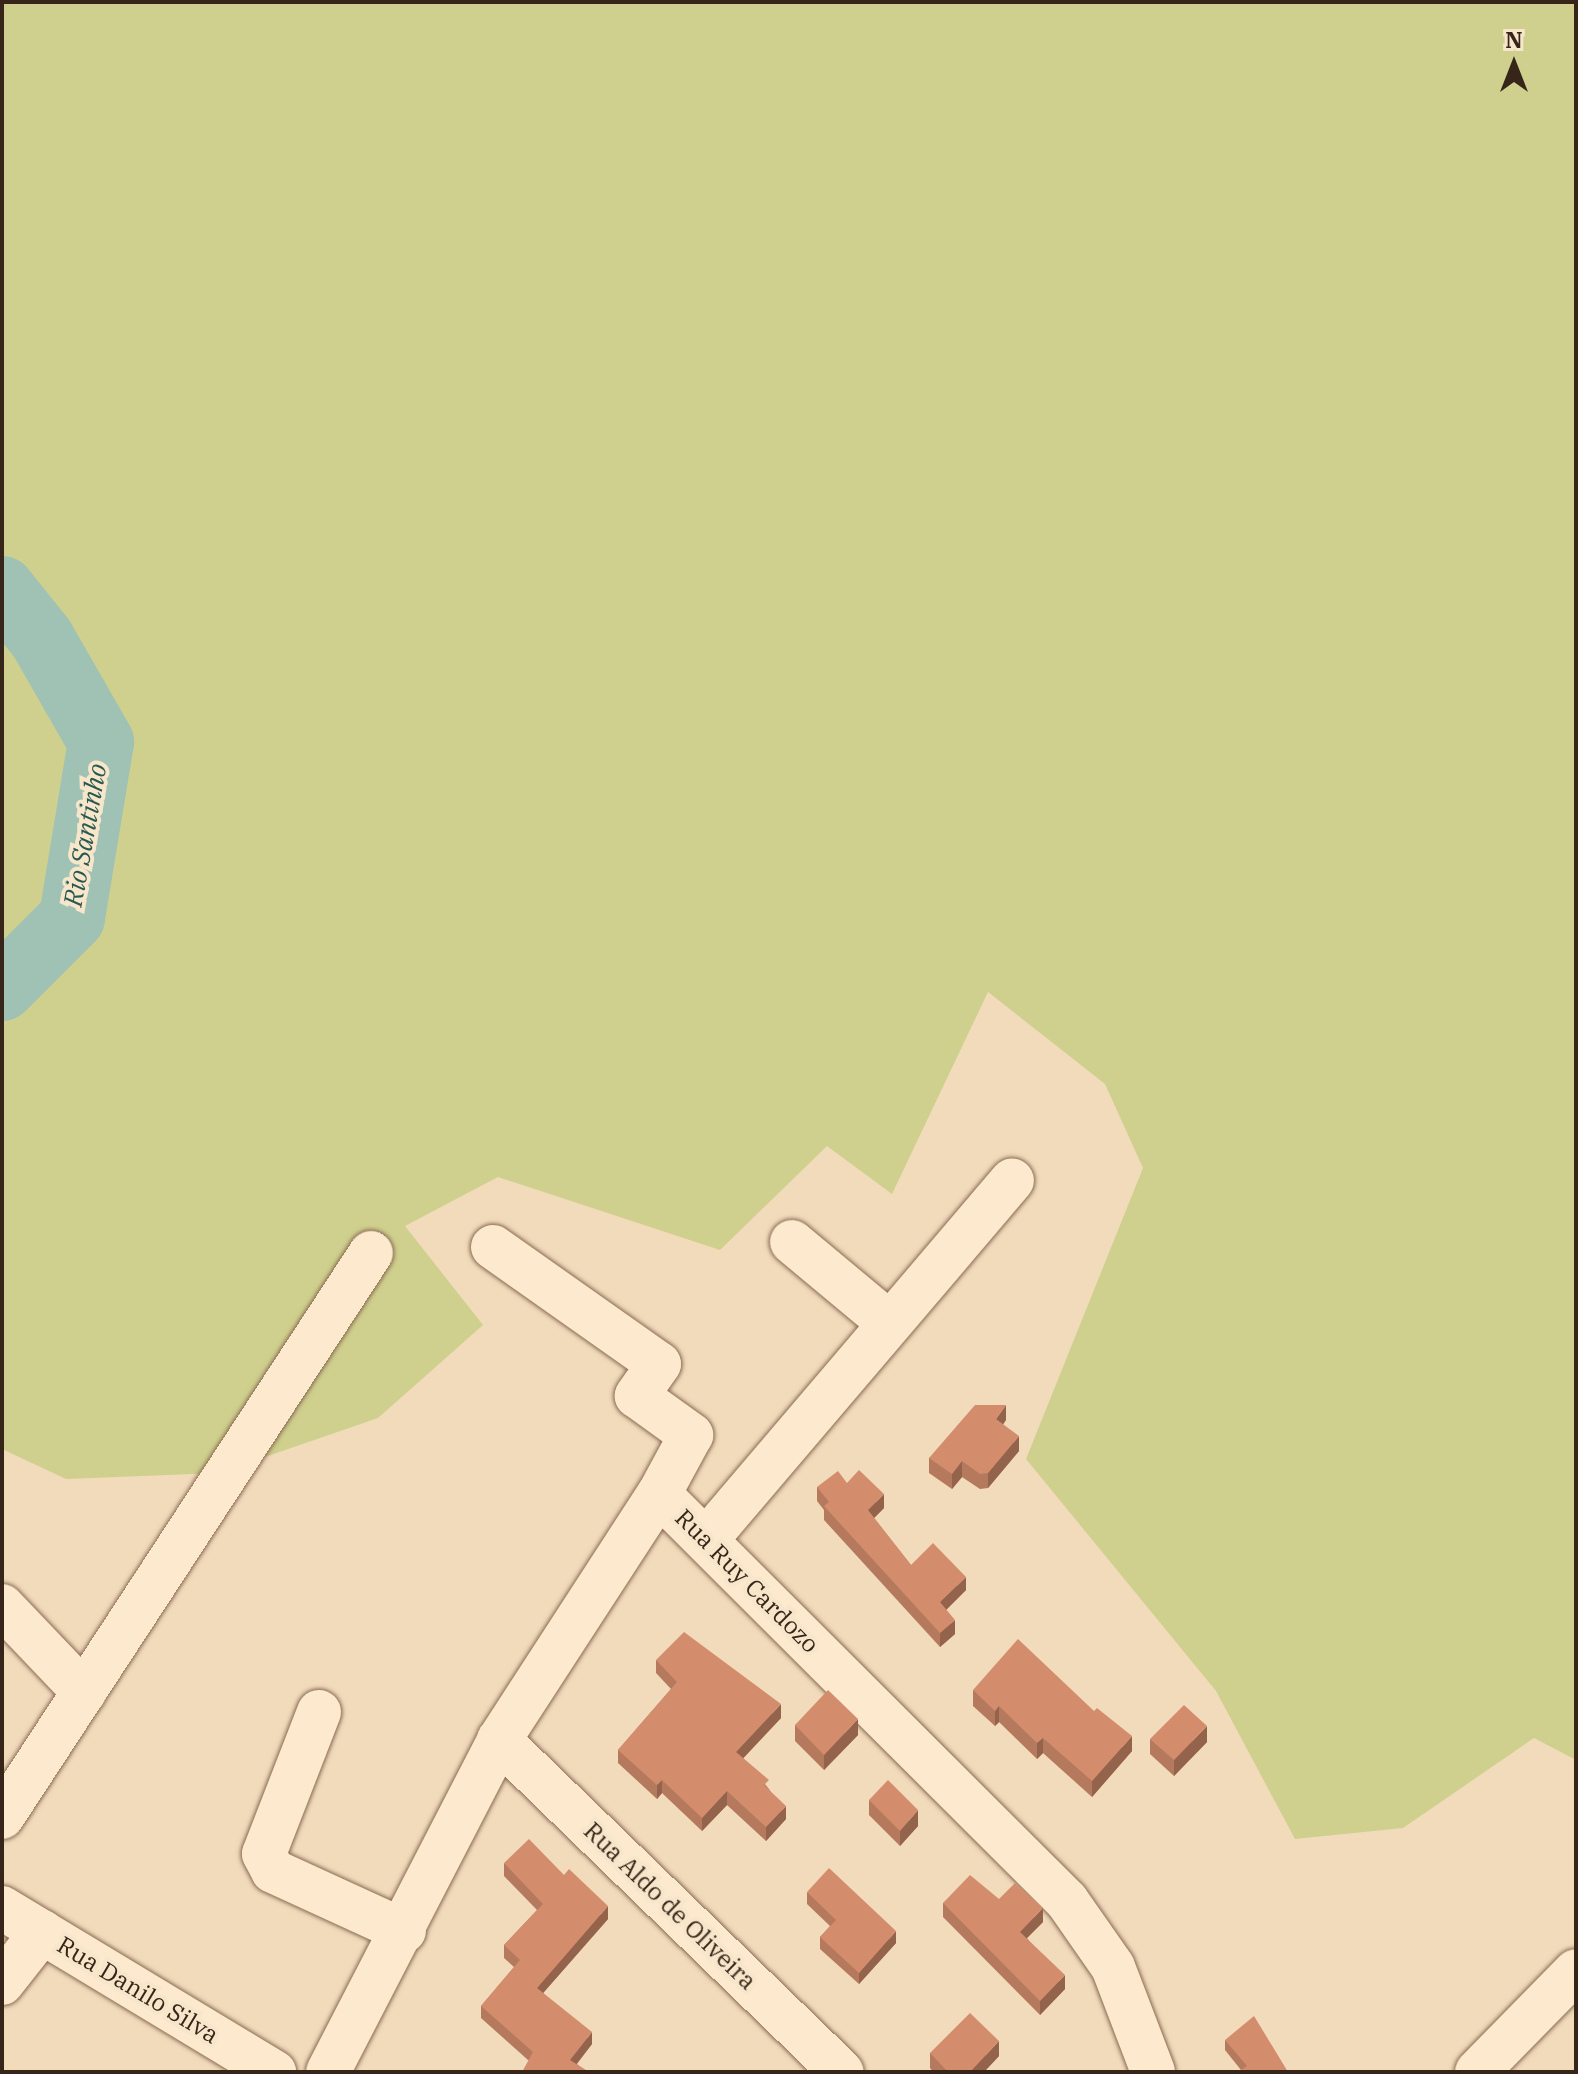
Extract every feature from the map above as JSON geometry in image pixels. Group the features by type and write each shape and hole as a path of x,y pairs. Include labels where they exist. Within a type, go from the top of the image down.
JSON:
{"street":[{"path":"706,1540 888,1322 1012,1180"},
{"path":"792,1242 888,1322"},
{"path":"493,1247 659,1364 637,1396 691,1435 659,1494"},
{"path":"2,1817 371,1253"},
{"name":"Rua Ruy Cardozo","path":"328,2072 404,1931 499,1740 659,1494 1067,1901 1113,1967 1153,2072"},
{"path":"2,1606 84,1692"},
{"path":"319,1712 264,1854 273,1871 404,1931"},
{"name":"Rua Aldo de Oliveira","path":"499,1740 842,2072"},
{"name":"Rua Danilo Silva","path":"2,1908 274,2072"},
{"path":"2,1983 42,1932"},
{"path":"1477,2072 1576,1971"}],"green space":[{"path":"2,2 1576,2 1576,1760 1534,1738 1403,1828 1295,1839 1216,1691 1026,1459 1143,1168 1105,1084 988,992 892,1194 827,1146 720,1250 498,1177 405,1226 483,1325 378,1418 218,1473 66,1479 2,1449"}],"building":[{"path":"975,1405 1006,1405 996,1419 1019,1436 988,1473 980,1474 962,1461 952,1474 929,1458"},
{"path":"859,1470 884,1494 868,1510 911,1565 933,1543 966,1577 940,1602 955,1620 940,1633 824,1506 829,1502 817,1487 838,1471 847,1483"},
{"path":"684,1632 781,1704 736,1752 769,1780 764,1785 786,1806 766,1827 727,1791 702,1818 662,1780 657,1785 618,1750 677,1682 656,1660"},
{"path":"1018,1639 1094,1711 1097,1708 1132,1736 1092,1781 1043,1738 1037,1743 999,1706 995,1711 973,1690"},
{"path":"828,1690 858,1719 824,1755 795,1725"},
{"path":"1184,1705 1207,1726 1174,1760 1150,1739"},
{"path":"888,1780 918,1810 900,1831 869,1800"},
{"path":"529,1839 564,1875 569,1869 608,1906 537,1988 592,2032 570,2060 585,2072 522,2072 533,2052 481,2006 520,1960 504,1945 543,1904 504,1863"},
{"path":"829,1868 896,1931 859,1973 820,1937 836,1920 807,1892"},
{"path":"970,1875 999,1899 1015,1883 1043,1908 1020,1932 1065,1975 1040,2001 943,1903"},
{"path":"970,2013 999,2041 970,2072 948,2072 930,2053"},
{"path":"1254,2016 1288,2072 1238,2072 1247,2066 1225,2040"}],"waterway":[{"name":"Rio Santinho","path":"2,589 42,639 101,742 72,918 2,988"}]}
